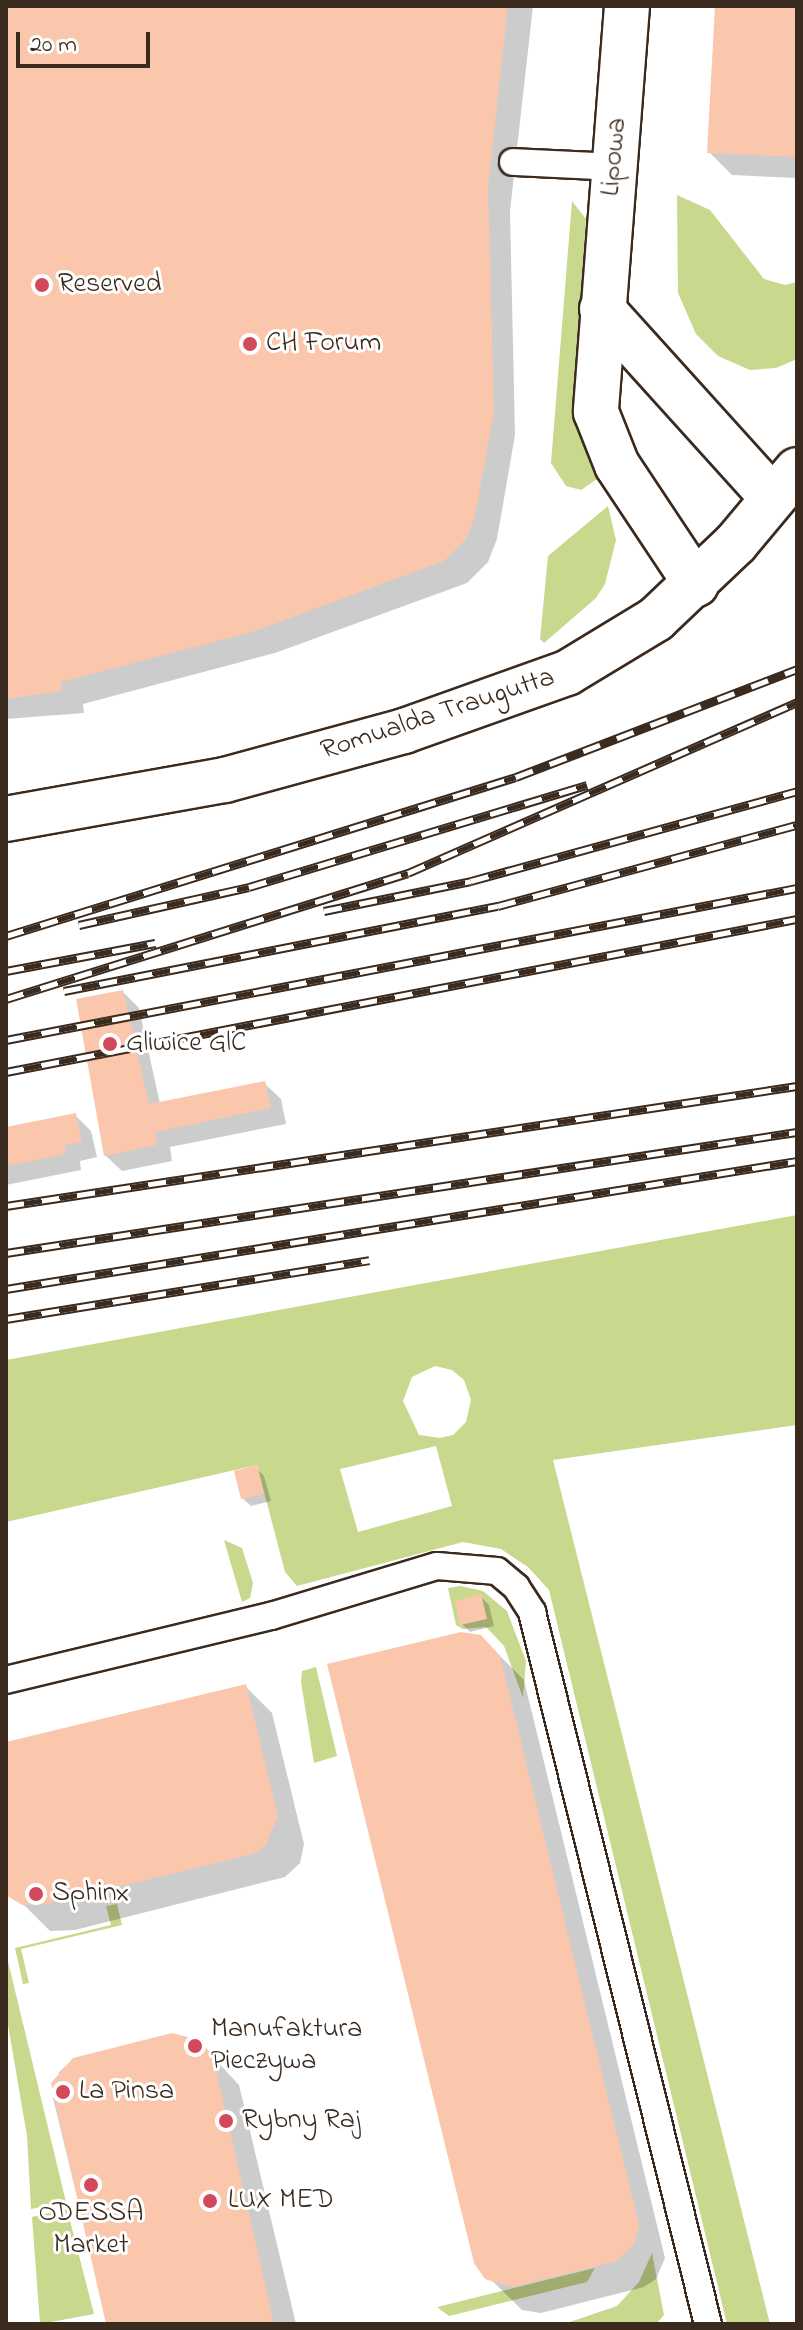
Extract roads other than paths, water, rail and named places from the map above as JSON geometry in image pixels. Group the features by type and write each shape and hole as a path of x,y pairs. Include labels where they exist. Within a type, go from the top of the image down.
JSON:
{"street":[{"name":"Lipowa","path":"627,6 596,412 617,465 696,584"},
{"path":"602,309 785,484"},
{"name":"Romualda Traugutta","path":"6,819 168,793 404,731 567,673 656,619 696,584 785,484"}],"lane":[{"path":"513,162 614,167"},
{"path":"6,1680 271,1616 437,1566 497,1571 516,1587 532,1612 708,2324"}],"railway":[{"path":"6,936 516,777 797,669"},
{"path":"6,999 408,873 797,702"},
{"path":"79,925 249,887 587,785"},
{"path":"324,911 471,881 797,791"},
{"path":"64,991 498,906 797,825"},
{"path":"6,1040 797,888"},
{"path":"6,1072 797,919"},
{"path":"6,971 155,943"},
{"path":"6,1206 797,1086"},
{"path":"6,1253 797,1132"},
{"path":"6,1289 797,1161"},
{"path":"6,1319 369,1260"}],"place":[{"name":"Reserved","path":"42,285"},
{"name":"CH Forum","path":"250,344"},
{"name":"Gliwice GlC","path":"110,1044"},
{"name":"Sphinx","path":"36,1894"},
{"name":"Manufaktura Pieczywa","path":"195,2046"},
{"name":"La Pinsa","path":"63,2092"},
{"name":"Rybny Raj","path":"226,2121"},
{"name":"ODESSA Market","path":"91,2185"},
{"name":"LUX MED","path":"210,2201"}]}
